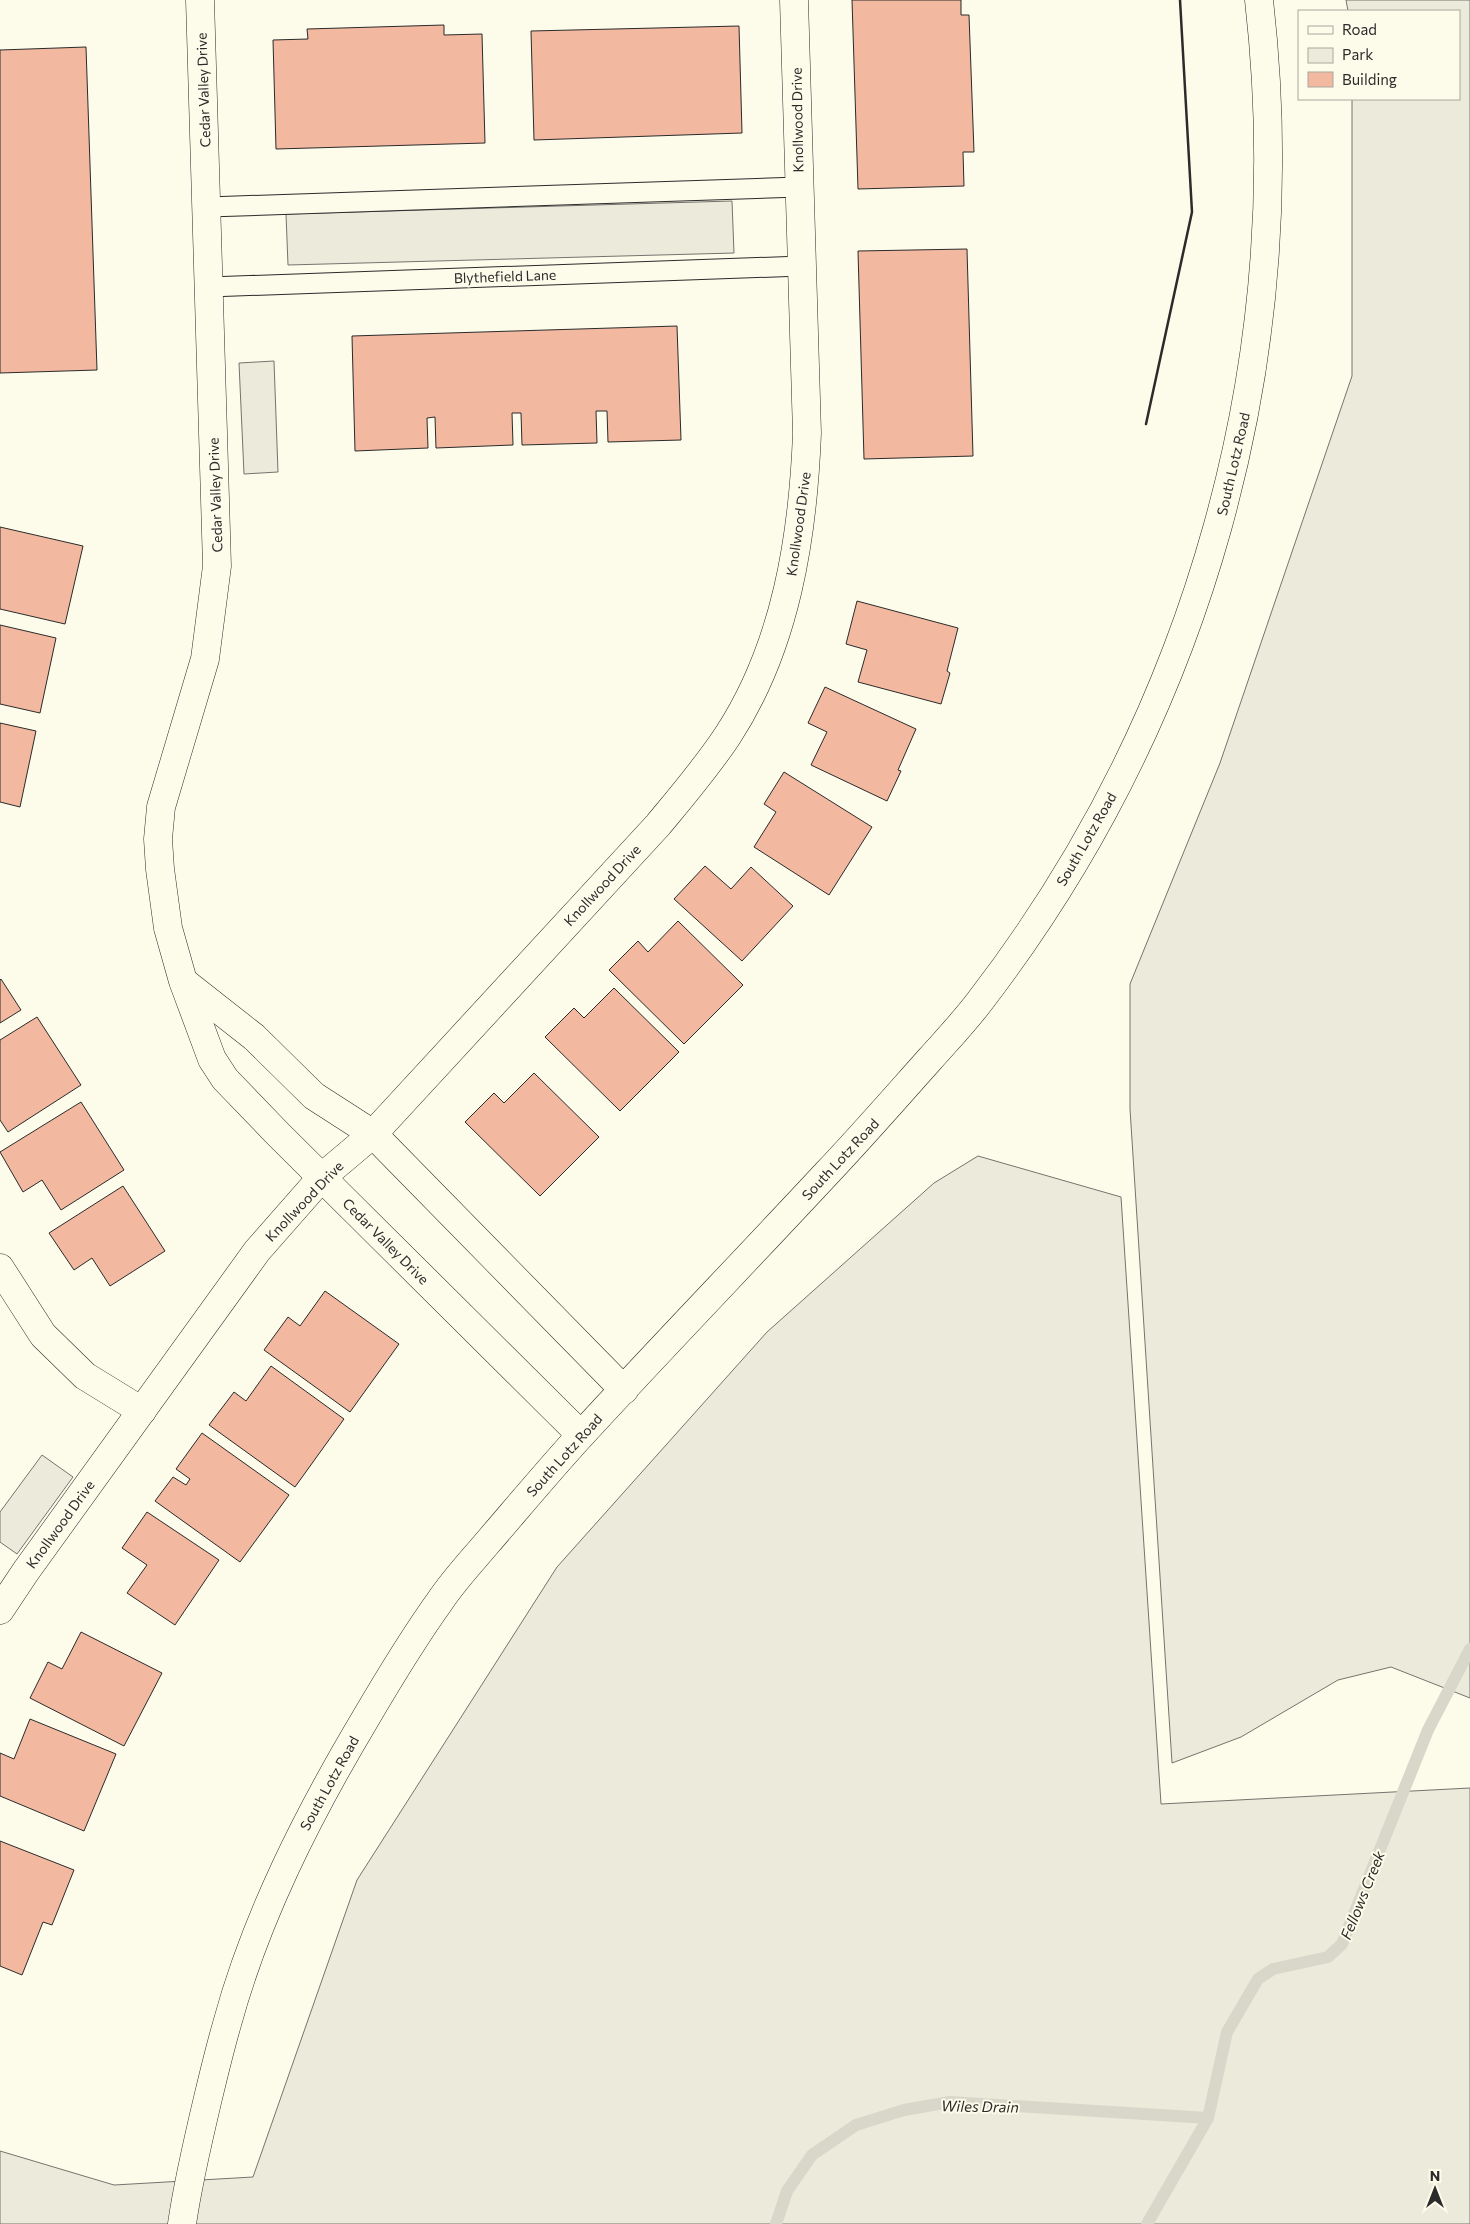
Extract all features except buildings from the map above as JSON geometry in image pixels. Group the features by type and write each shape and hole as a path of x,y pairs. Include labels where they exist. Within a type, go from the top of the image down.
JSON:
{"street":[{"name":"Cedar Valley Drive","path":"200,0 208,207 217,566 205,659 161,807 158,839 168,928 183,981 212,1059 226,1079 581,1435"},
{"name":"Knollwood Drive","path":"0,1610 26,1570 257,1251 322,1177 373,1134 658,825 697,778 728,734 751,693 769,650 791,580 803,505 807,433 794,0"},
{"name":"South Lotz Road","path":"182,2224 198,2138 228,2019 261,1925 293,1849 348,1747 396,1667 442,1597 581,1435 870,1127 974,1008 1016,953 1087,843 1146,726 1177,654 1203,580 1238,454 1256,353 1266,248 1268,142 1264,37 1259,0"},
{"path":"183,981 254,1037 314,1096 373,1134 624,1390"},
{"path":"0,1268 43,1335 85,1376 142,1411"}],"lane":[{"path":"208,207 799,187"},
{"name":"Blythefield Lane","path":"209,287 802,266"}],"green space":[{"path":"1346,0 1470,0 1470,1698 1391,1667 1338,1680 1241,1737 1172,1763 1130,1109 1130,984 1220,763 1352,376 1352,100 1460,100 1460,10 1348,10"},
{"path":"978,1156 1121,1197 1161,1804 1470,1788 1470,2224 0,2224 0,2151 114,2185 253,2177 357,1880 557,1567 767,1332 934,1183"}],"shaded area":[{"path":"732,201 734,253 288,265 286,214"},
{"path":"274,361 278,472 244,474 239,363"},
{"path":"42,1455 73,1477 17,1554 0,1542 0,1512"}],"waterway":[{"name":"Fellows Creek","path":"1147,2224 1208,2118 1227,2032 1258,1979 1273,1969 1328,1957 1342,1944 1428,1730 1470,1649"},
{"name":"Wiles Drain","path":"776,2224 787,2191 812,2155 856,2125 904,2110 950,2102 1208,2118"}],"wall":[{"path":"1146,424 1192,212 1180,0"}]}
